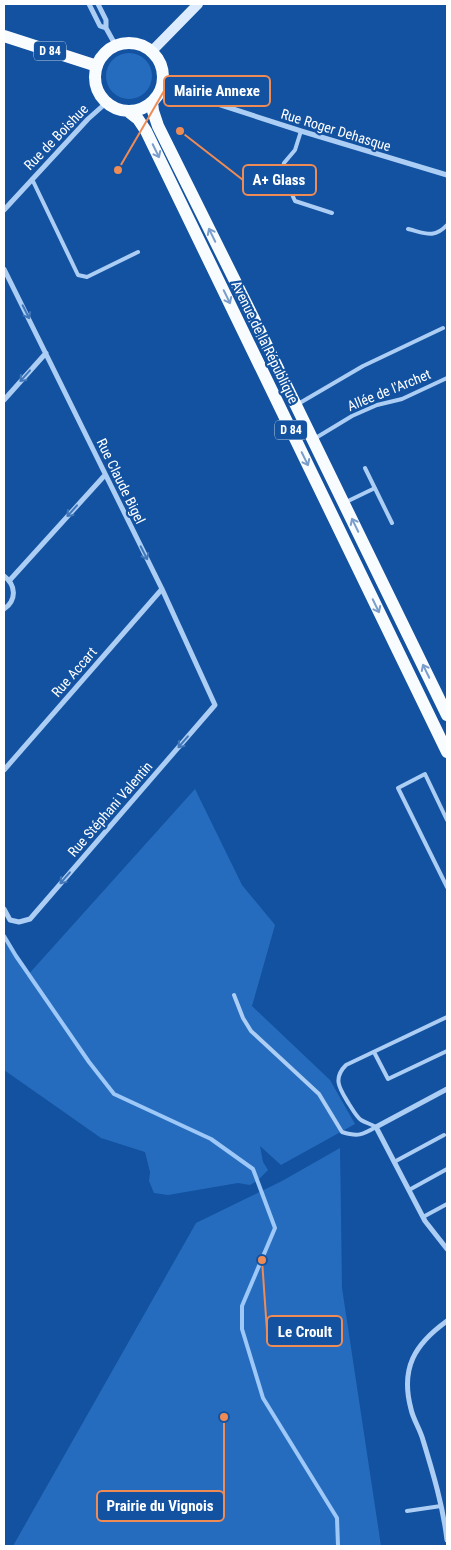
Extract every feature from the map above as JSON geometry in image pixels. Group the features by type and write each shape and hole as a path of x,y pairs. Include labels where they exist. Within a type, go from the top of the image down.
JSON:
{"main road":[{"name":"D 84","path":"4,36 97,66"},
{"path":"134,44 144,46 152,52 162,67 163,77 162,86 152,102 144,108 129,112 113,108 106,103 101,97 95,82 97,66 107,51 116,46 134,44"},
{"name":"Avenue de la République","path":"152,102 158,126 447,715"},
{"name":"Avenue de la République","path":"129,112 138,119 146,131 447,752"}],"street":[{"path":"89,4 100,26 106,28"},
{"path":"98,4 106,20 106,28 116,46"},
{"path":"152,52 198,4"},
{"name":"Rue Roger Dehasque","path":"162,86 301,132 447,175"},
{"name":"Rue de Boishue","path":"4,210 88,119 106,103"},
{"name":"Rue Claude Bigel","path":"4,269 162,589 215,705"},
{"path":"4,400 46,353"},
{"path":"9,581 105,475"},
{"path":"4,576 12,586 13,598 11,603 4,609"},
{"name":"Rue Accart","path":"4,770 162,589"},
{"name":"Rue Stéphani Valentin","path":"4,909 10,920 19,922 30,919 215,705"},
{"path":"447,1088 376,1127 424,1219 447,1249"},
{"path":"447,1322 420,1345 412,1358 407,1374 407,1392 411,1410 420,1430 446,1523 447,1540"}],"lane":[{"path":"301,132 295,150 284,163 282,172 295,201 332,213"},
{"path":"32,179 78,275 87,277 138,252"},
{"path":"408,229 431,234 440,233 447,225"},
{"path":"296,405 363,366 443,328"},
{"name":"Allée de l'Archet","path":"313,439 352,416 377,405 402,399 447,378"},
{"path":"365,468 392,523"},
{"path":"344,503 375,488"},
{"path":"447,820 425,774 398,788 445,877 447,888"},
{"path":"234,995 242,1018 251,1031 319,1094 342,1132 354,1136 363,1134 376,1127"},
{"path":"376,1127 362,1120 355,1113 340,1089 338,1080 340,1071 346,1065 447,1017"},
{"path":"374,1052 388,1079 447,1050"},
{"path":"394,1162 444,1135"},
{"path":"409,1190 447,1169"},
{"path":"424,1219 447,1204"},
{"path":"407,1511 441,1506"}],"shaded area":[{"path":"129,53 142,57 148,63 152,76 148,89 142,95 129,99 116,95 110,89 106,76 110,63 116,57"},
{"path":"195,789 242,885 275,925 252,1006 330,1080 355,1124 281,1165 260,1146 263,1162 268,1170 250,1185 238,1183 168,1195 154,1193 149,1181 150,1172 145,1152 101,1138 4,1070 4,940 27,976"},
{"path":"340,1148 342,1288 381,1546 13,1546 196,1223 282,1181"}],"waterway":[{"path":"4,936 89,1062 114,1094 211,1139 253,1169 275,1228 242,1306 242,1329 263,1398 337,1518 338,1546"}],"place":[{"name":"A+ Glass","path":"180,131"},
{"name":"Mairie Annexe","path":"118,170"},
{"name":"Le Croult","path":"262,1260"},
{"name":"Prairie du Vignois","path":"224,1417"}]}
